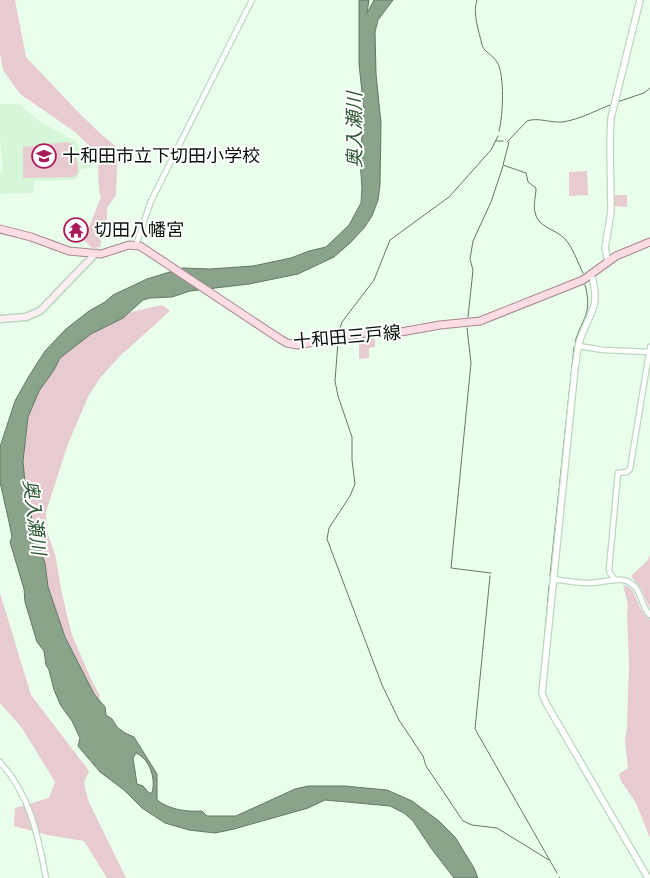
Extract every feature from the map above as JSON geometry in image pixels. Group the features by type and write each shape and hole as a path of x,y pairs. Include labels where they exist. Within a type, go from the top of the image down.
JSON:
{"main road":[{"path":"0,229 31,237 69,251 101,254 124,246 136,245"},
{"name":"十和田三戸線","path":"136,245 285,342 302,344 358,334 401,332 480,322 510,308 583,280 608,262 650,242"},
{"path":"0,319 26,317 40,311 96,254"}],"street":[{"path":"136,245 151,201 252,0"},
{"path":"608,262 605,252 612,212 610,126 640,0"},
{"path":"592,274 595,291 594,308 579,346 542,685 543,697 648,878"},
{"path":"579,346 603,350 650,352"},
{"path":"614,579 609,568 618,473 627,472 630,469 650,347"},
{"path":"553,579 594,583 614,579 628,582 637,589 645,610 650,615"},
{"path":"0,762 20,790 33,817 38,833 46,878"}],"shaded area":[{"path":"0,0 15,0 26,57 81,115 118,148 116,195 107,208 107,230 102,234 100,247 92,248 84,240 101,197 98,154 75,132 20,94 3,70 0,53"},
{"path":"359,0 369,0 367,13 374,0 393,0 378,20 375,32 376,74 381,123 380,185 378,200 372,216 364,228 334,257 298,274 249,284 190,291 172,297 143,300 123,318 91,334 60,358 39,391 28,417 23,461 26,494 31,511 32,529 45,563 48,587 65,637 94,694 105,707 106,715 112,719 117,727 134,737 157,774 157,800 179,810 202,811 207,816 236,816 295,789 308,786 344,786 387,790 412,801 439,821 455,837 478,878 454,878 413,821 404,813 390,806 325,800 308,808 215,833 189,830 165,823 142,808 124,790 100,772 78,746 80,738 54,690 46,665 44,651 37,642 25,602 24,589 10,542 12,537 0,482 0,447 15,401 45,351 66,329 89,311 113,295 147,279 183,268 210,269 253,266 291,258 326,247 349,225 361,203 362,188 360,161 364,111 359,64","holes":["136,753 141,756 151,770 152,793 149,793 143,786 137,784 133,758"]},
{"name":"十和田市立下切田小学校","path":"0,104 19,104 39,121 75,141 92,166 91,168 81,169 76,180 34,181 33,193 0,194 0,172 3,172"},
{"path":"71,143 78,165 78,174 73,177 23,178 23,147"},
{"path":"587,171 588,195 569,196 569,172"},
{"path":"614,195 627,195 627,207 614,206"},
{"path":"162,305 170,311 120,356 100,378 88,397 68,444 46,512 47,532 55,554 72,635 100,696 98,700 65,637 48,587 45,563 32,529 23,461 28,417 39,391 60,358 68,351 91,334 131,312"},
{"path":"375,338 375,347 369,348 369,358 359,359 359,340"},
{"path":"650,554 650,608 641,589 631,576 648,560"},
{"path":"623,585 631,588 642,611 650,620 650,838 636,803 621,781 619,774 628,768 625,741 629,665 628,605"},
{"path":"0,593 31,695 89,771 84,782 88,800 126,878 107,878 84,841 47,835 14,826 15,808 49,798 55,782 22,728 0,703"}],"waterway":[{"path":"477,0 475,11 482,45 500,68 502,116 499,131"},
{"path":"617,102 644,93 650,88"},
{"path":"507,142 527,121 568,121 610,105"},
{"path":"338,334 342,322 374,280 390,240 449,197 491,150 498,136"},
{"path":"496,141 503,141"},
{"path":"509,142 503,165 526,173 528,182 536,188 534,206 536,217 564,238 583,273"},
{"path":"468,317 473,270 470,259 473,241 491,202 503,166"},
{"path":"575,342 586,315 588,303 585,285"},
{"path":"467,328 471,363 451,568 491,573"},
{"path":"338,342 335,381 352,437 355,484 350,496 329,528 327,539 382,685 399,720 423,756 426,766 463,821 472,825 497,828 549,860"},
{"path":"550,575 574,347"},
{"path":"490,576 475,729 557,873"},
{"path":"543,655 549,586"},
{"path":"540,694 542,702"}],"place":[{"name":"十和田市立下切田小学校","path":"44,156"},
{"name":"切田八幡宮","path":"76,230"}],"water label":[{"name":"奥入瀬川","path":"354,130"},
{"name":"奥入瀬川","path":"35,517"}]}
